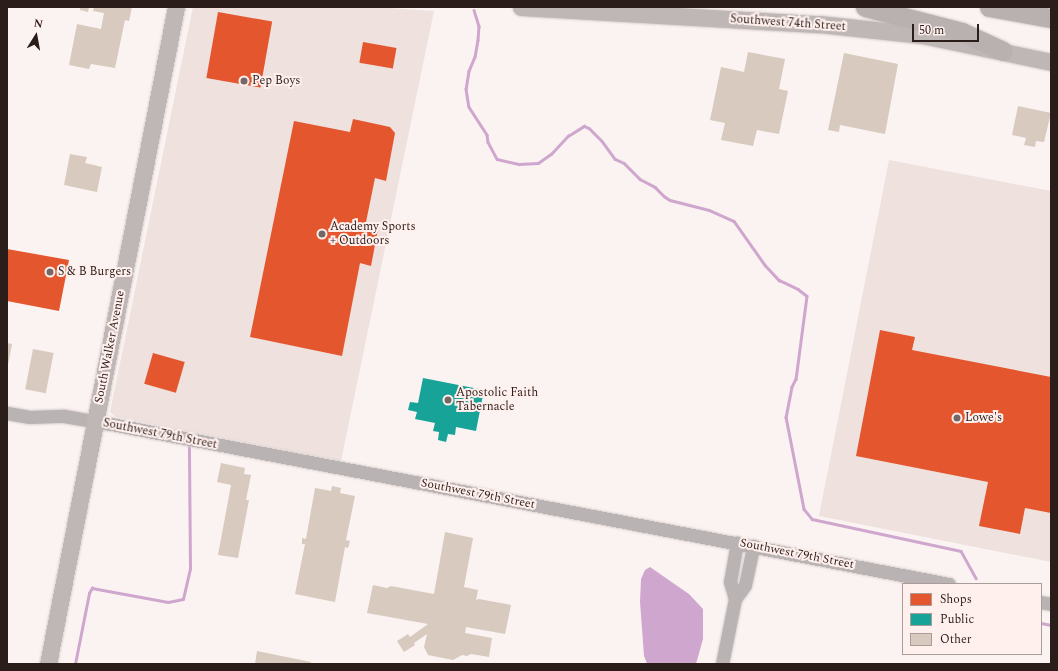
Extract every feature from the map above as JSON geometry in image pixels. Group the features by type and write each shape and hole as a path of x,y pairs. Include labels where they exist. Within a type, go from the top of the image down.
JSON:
{"highway":[{"path":"865,7 962,32 1003,51"},
{"path":"989,7 1051,18"}],"main road":[{"name":"South Walker Avenue","path":"48,664 176,7"},
{"name":"Southwest 74th Street","path":"521,7 819,24 922,35 1051,62"}],"street":[{"name":"Southwest 79th Street","path":"7,413 30,417 64,416 96,421 944,583"},
{"path":"736,599 730,582 738,543"},
{"path":"722,664 736,599 745,586 753,546"}],"shaded area":[{"path":"193,7 374,7 434,11 341,461 116,417 110,412"},
{"path":"889,160 1051,191 1051,562 819,516"},
{"path":"650,567 689,594 703,609 703,639 696,664 647,664 644,656 640,602 641,579 645,570"}],"building: Shops":[{"path":"218,12 272,22 261,88 206,78"},
{"path":"363,42 396,48 393,69 359,63"},
{"path":"353,119 390,127 395,133 386,181 375,178 365,227 378,229 371,266 360,263 342,356 250,337 294,121 350,132"},
{"path":"7,249 69,260 59,311 7,301"},
{"name":"Lowe's","path":"880,330 915,337 912,350 1051,377 1051,513 1025,508 1020,534 979,526 988,482 856,456"},
{"path":"153,353 185,362 176,393 144,384"}],"building: Public":[{"path":"423,378 484,390 476,431 456,427 455,435 448,434 446,442 438,440 439,432 433,431 435,423 415,419 417,412 408,410 410,402 418,403"}],"building: Other":[{"path":"80,7 89,7 88,12 80,10"},
{"path":"94,7 132,7 129,21 125,20 115,68 91,64 89,69 69,65 77,24 101,29 104,13 93,11"},
{"path":"748,52 785,59 779,89 788,91 779,134 757,130 753,146 721,140 725,123 710,120 721,67 744,72"},
{"path":"844,53 898,64 885,134 840,125 839,132 828,130"},
{"path":"1018,106 1051,113 1044,142 1036,141 1035,147 1024,145 1026,138 1012,135"},
{"path":"70,154 87,157 85,163 102,167 97,192 64,185"},
{"path":"7,343 12,344 8,365 7,365"},
{"path":"33,349 54,353 46,393 25,389"},
{"path":"221,463 245,468 244,474 251,475 246,500 249,500 238,558 218,555 231,485 217,482"},
{"path":"332,486 341,488 340,493 355,496 346,540 350,541 348,548 345,547 335,602 295,594 305,544 302,544 302,538 306,539 315,488 331,491"},
{"path":"445,532 473,538 464,587 478,590 476,600 479,599 511,605 505,634 466,627 465,633 492,638 489,657 471,654 467,656 462,655 453,660 428,655 424,647 427,634 414,643 415,645 404,652 397,641 408,634 410,637 428,624 367,613 373,585 387,588 391,586 434,594"},
{"path":"257,651 311,662 310,664 255,664"}],"waterway":[{"path":"474,10 479,26 478,40 475,57 469,71 466,89 469,107 487,135 488,142 497,159 519,164 538,163 551,154 568,136 584,126 589,128 602,141 615,159 624,163 640,179 655,187 670,200 709,210 734,221 765,265 779,280 798,289 807,296 796,379 792,387 786,417 804,509 812,519 961,551 976,578"},
{"path":"75,664 89,593 92,588 168,602 183,599 190,569 189,445"},
{"path":"1042,623 1051,625"}],"place":[{"name":"Pep Boys","path":"244,81"},
{"name":"Academy Sports + Outdoors","path":"322,234"},
{"name":"S & B Burgers","path":"50,272"},
{"name":"Apostolic Faith Tabernacle","path":"448,400"},
{"name":"Lowe's","path":"957,418"}]}
